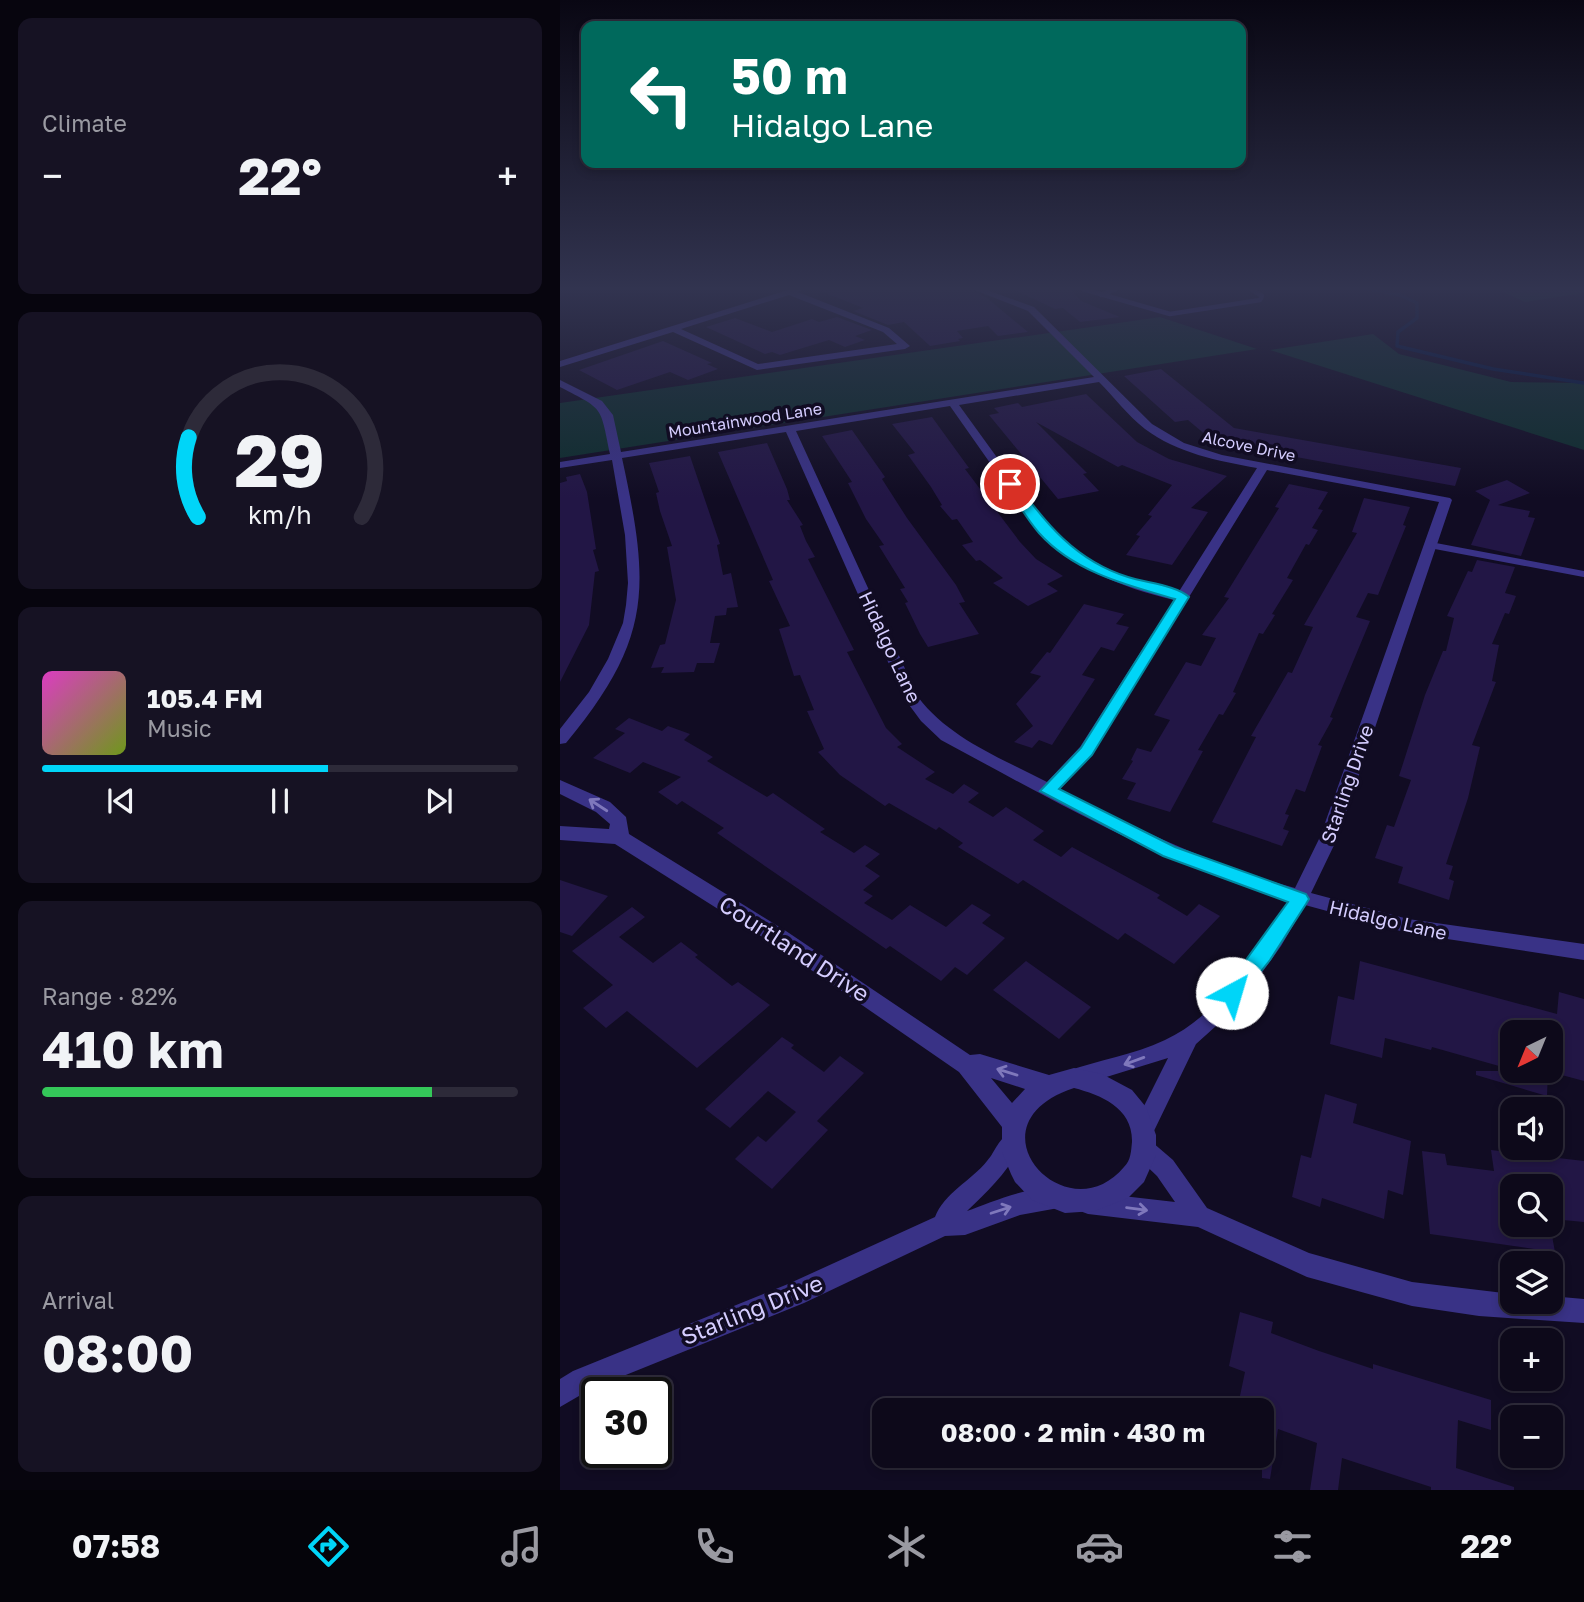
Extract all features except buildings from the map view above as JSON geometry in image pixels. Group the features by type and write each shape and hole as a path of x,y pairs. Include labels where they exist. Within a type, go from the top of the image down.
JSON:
{"street":[{"path":"560,364 578,359"},
{"path":"739,359 757,367 817,359"},
{"name":"Alcove Drive","path":"1080,359 1149,428 1166,439 1206,454 1446,500"},
{"name":"Mountainwood Lane","path":"560,465 1100,379"},
{"path":"560,383 598,403 608,415 632,545 634,605 620,650 578,719 560,739"},
{"path":"952,402 1039,524 1055,541 1077,558 1114,577 1182,597"},
{"name":"Hidalgo Lane","path":"789,428 918,709 954,741 1169,851 1300,899 1424,929 1584,953"},
{"path":"1048,791 1086,751 1264,466"},
{"name":"Starling Drive","path":"1074,1078 1134,1062 1197,1032 1248,974 1300,899 1329,837 1446,500"},
{"path":"560,786 603,807 620,822 619,837"},
{"name":"Courtland Drive","path":"560,833 619,837 779,937 967,1065 1012,1133"},
{"name":"Starling Drive","path":"1144,1138 1190,1035"},
{"name":"Courtland Drive","path":"967,1065 980,1064 1047,1085"},
{"path":"1199,1216 1144,1138 1137,1111 1126,1096 1111,1086 1074,1078 1047,1085 1032,1094 1020,1107 1012,1133 1016,1161 1026,1177 1040,1190 1067,1200 1199,1216 1282,1255 1372,1284 1466,1302 1584,1311"},
{"name":"Starling Drive","path":"944,1225 948,1213 995,1169 1012,1133"},
{"path":"1067,1200 1095,1199 1121,1186 1139,1166 1144,1138"},
{"name":"Starling Drive","path":"560,1394 582,1380 795,1294 944,1225 965,1223 1020,1204 1067,1200"}],"lane":[{"path":"1430,545 1584,574"}],"green space":[{"path":"870,359 1196,359 560,458 560,403"},
{"path":"1297,359 1417,359 1511,382 1584,383 1584,450"}],"waterway":[{"path":"1449,359 1493,369 1584,383"}],"route":[{"path":"1010,484 1044,530 1073,555 1120,579 1182,597 1086,751 1068,773 1048,791 1169,851 1300,899 1263,955 1232,993"}]}
